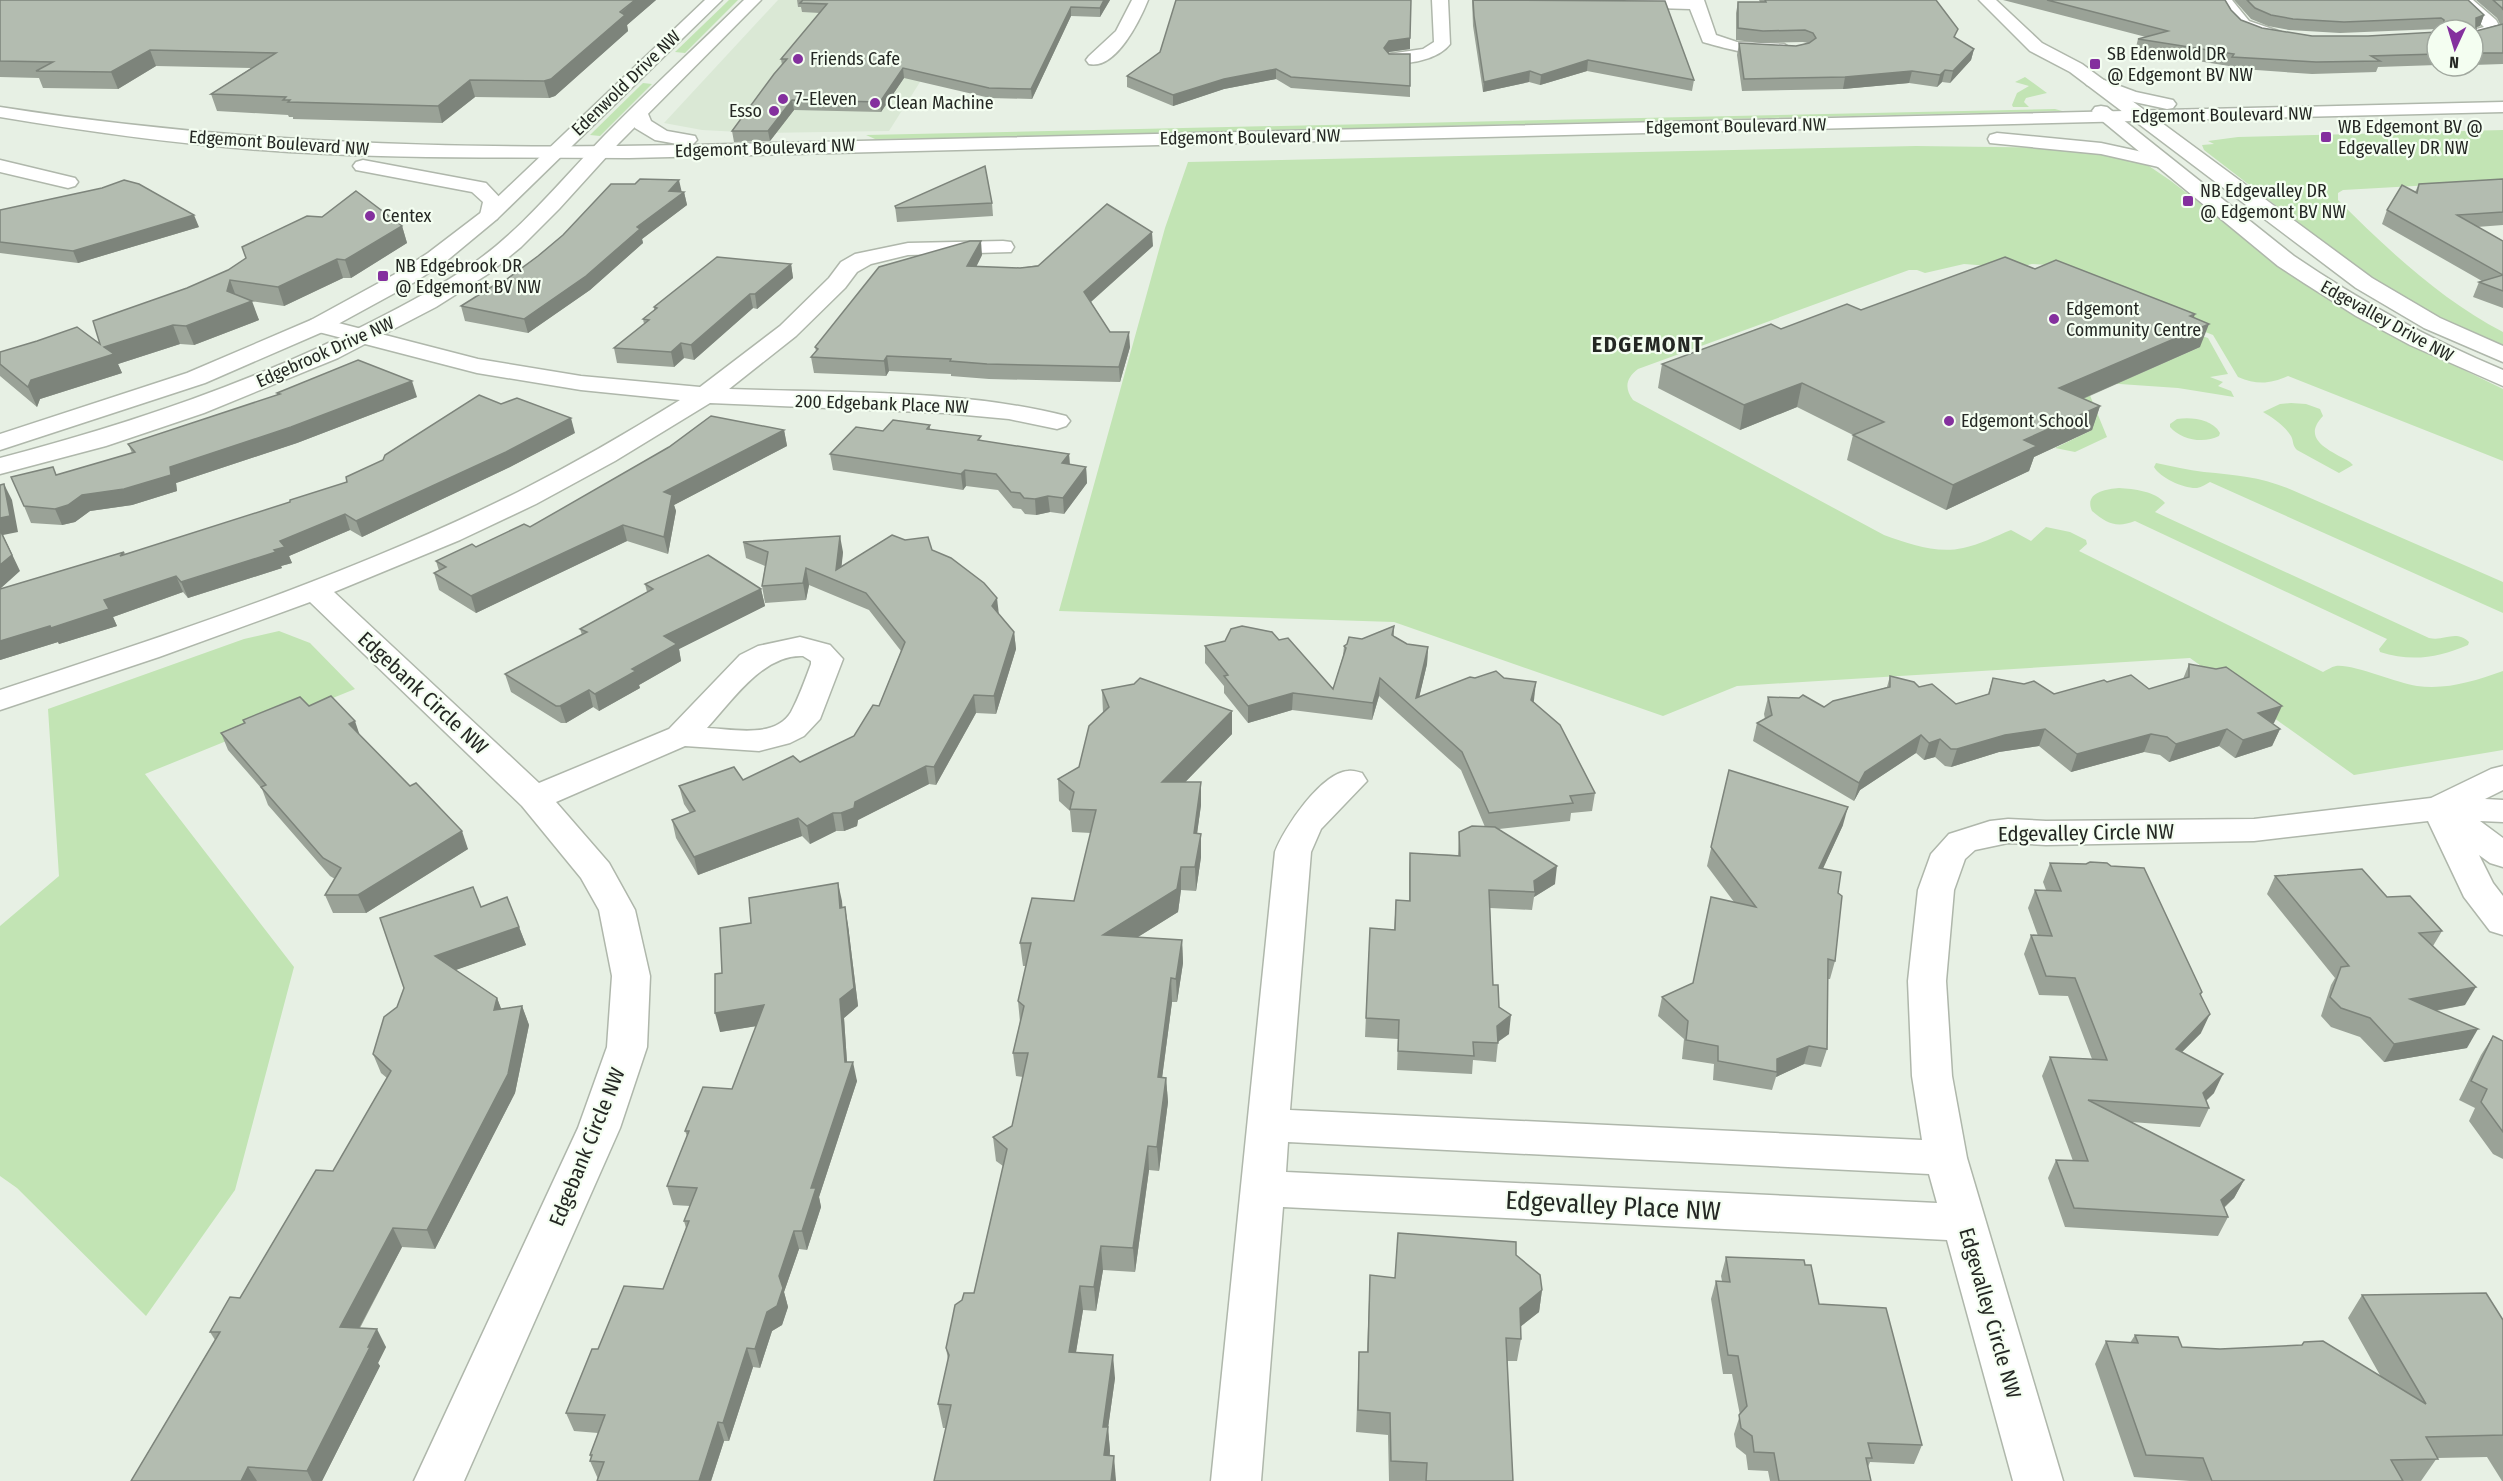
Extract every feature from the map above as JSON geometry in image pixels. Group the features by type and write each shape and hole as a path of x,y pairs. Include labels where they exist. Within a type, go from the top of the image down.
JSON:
{"street":[{"name":"Edenwold Drive NW","path":"540,167 714,0"},
{"name":"Edenwold Drive NW","path":"593,160 753,0"},
{"path":"1095,60 1113,47 1127,31 1140,0"},
{"path":"1395,58 1428,53 1442,44 1440,0"},
{"path":"1987,0 2036,47 2076,68 2143,117"},
{"path":"2224,0 2243,24 2252,29 2295,38"},
{"path":"2464,0 2484,18"},
{"path":"1605,2 1696,2 1706,33 1719,43 1756,50 1804,49"},
{"path":"2485,19 2493,29 2485,33"},
{"path":"2036,47 2048,69 2064,81"},
{"path":"2093,81 2152,101 2277,113"},
{"path":"2088,101 2109,117"},
{"name":"Edgemont Boulevard NW","path":"192,157 355,165 540,167 593,160 768,148 2503,107"},
{"name":"Edgemont Boulevard NW","path":"0,112 95,128 274,145 438,151 556,151 593,160 1944,136 2503,123"},
{"path":"640,113 642,124 662,136 768,148"},
{"name":"Edgevalley Drive NW","path":"2109,117 2286,261 2343,300 2405,335 2503,379"},
{"name":"Edgevalley Drive NW","path":"2143,117 2364,283 2432,323 2503,355"},
{"path":"1944,136 2089,146 2119,150 2163,162"},
{"name":"Edgebrook Drive NW","path":"0,466 98,440 195,408 364,337 480,269 552,205 593,160"},
{"path":"355,165 479,187 493,201 490,214"},
{"path":"0,166 68,182"},
{"name":"Edgebrook Drive NW","path":"0,442 196,378 319,325 428,263 490,214 540,167"},
{"path":"0,700 165,645 315,590 446,536 544,490 614,451 705,395 788,331 837,283 849,267 863,259 908,249 1003,247"},
{"path":"319,325 424,354 526,374 604,386 705,395"},
{"name":"200 Edgebank Place NW","path":"705,395 944,405 1009,411 1057,421"},
{"name":"Edgebank Circle NW","path":"315,590 534,798 596,872 617,909 631,976 627,1047 599,1128 440,1481"},
{"path":"534,798 681,736"},
{"name":"Edgevalley Circle NW","path":"2439,808 2503,777"},
{"path":"1236,1481 1293,852 1296,839 1323,803 1350,781"},
{"path":"2439,808 2503,855"},
{"path":"2439,808 2476,888 2503,922"},
{"name":"Edgevalley Circle NW","path":"2038,1481 1946,1158 1932,1076 1927,981 1936,890 1949,854 1962,842 1990,833 2008,831 2046,833 2254,830 2439,808 2503,811"},
{"path":"1267,1125 1946,1158"},
{"name":"Edgevalley Place NW","path":"1262,1188 1965,1223"}],"shaded area":[{"path":"778,0 969,0 889,131 759,133 702,130 664,123"}],"green space":[{"path":"729,0 738,0 685,53 675,52"},
{"path":"2025,77 2047,93 2026,98 2024,102 2029,107 2013,107 2017,93 2029,86 2015,82"},
{"path":"643,83 652,84 600,136 590,135"},
{"path":"2055,109 2062,111 944,138 875,139 866,135"},
{"path":"2503,130 2503,181 2343,190 2338,193 2338,200 2376,237 2436,289 2503,332 2503,348 2433,314 2365,274 2204,150 2202,145 2214,144 2208,141 2238,137"},
{"path":"1916,146 2062,148 2133,159 2146,164 2306,285 2396,337 2503,389 2503,461 2288,376 2275,381 2263,382 2238,377 2213,335 2065,276 2048,265 2032,264 2016,268 1964,264 1925,273 1909,270 1638,369 1631,376 1627,387 1633,400 1884,535 1903,542 1933,549 1953,550 1975,545 2011,530 2031,541 2046,527 2070,532 2086,540 2087,544 2079,551 2323,672 2334,666 2344,666 2417,686 2439,687 2461,684 2503,671 2503,750 2354,775 2190,658 1737,686 1663,716 1394,622 1059,611 1165,228 1188,162"},
{"path":"2196,334 2208,338 2228,374 2210,377 2223,382 2218,386 2231,391 2234,397 2178,388 2105,383 2127,379 2200,347"},
{"path":"2043,378 2089,393 2107,437 2075,452 2055,448 2092,430"},
{"path":"2280,404 2306,404 2320,409 2323,416 2317,424 2316,438 2327,449 2353,465 2339,473 2297,450 2286,429 2263,412"},
{"path":"2189,418 2207,422 2216,428 2220,433 2219,436 2207,440 2186,438 2170,427 2170,424 2177,419"},
{"path":"2156,463 2249,477 2292,490 2503,582 2503,613 2210,482 2197,488 2173,482 2157,471 2154,467"},
{"path":"2119,488 2150,493 2165,503 2155,512 2429,638 2459,636 2469,642 2468,645 2435,656 2414,658 2380,652 2379,649 2387,639 2135,521 2123,524 2112,523 2092,511 2090,505 2093,496 2108,489"},
{"path":"279,631 310,643 355,689 145,774 294,967 235,1190 146,1316 17,1188 0,1176 0,926 59,876 48,709 244,639"}],"building":[{"path":"0,0 635,0 620,12 625,15 551,79 544,81 470,80 438,106 288,102 290,100 283,100 286,97 211,94 276,53 150,50 111,72 36,71 53,62 0,61"},
{"path":"803,0 1104,0 1100,8 1071,7 1031,89 989,88 903,68 880,102 792,100 768,131 732,131 787,59 781,59 827,4 800,3"},
{"path":"1176,0 1411,0 1410,38 1389,41 1384,48 1389,54 1410,54 1410,86 1291,77 1276,69 1224,79 1173,95 1127,76 1160,52"},
{"path":"1473,0 1665,1 1694,80 1588,60 1541,75 1530,71 1484,82"},
{"path":"1765,0 1936,0 1958,29 1954,37 1974,49 1953,71 1945,70 1940,75 1912,71 1845,77 1744,79 1739,43 1796,46 1809,43 1816,38 1813,33 1805,30 1763,31 1738,28 1738,2 1766,2"},
{"path":"2047,0 2225,0 2241,20 2262,28 2312,36 2425,33 2425,54 2371,56 2380,61 2316,62 2232,57 2234,54 2138,39 2168,31"},
{"path":"2247,0 2468,0 2484,15 2476,18 2344,22 2293,19 2271,15 2255,8"},
{"path":"2493,0 2503,0 2503,10 2502,8"},
{"path":"2503,24 2503,53 2485,53 2485,29"},
{"path":"985,166 992,203 896,208 895,206"},
{"path":"640,179 679,180 669,191 684,192 637,227 640,229 586,276 524,319 461,306 507,279 538,256 563,235 611,184 635,184"},
{"path":"2503,179 2503,212 2457,215 2503,241 2503,275 2387,210 2402,185 2417,193 2419,184"},
{"path":"124,180 139,184 194,215 73,251 0,242 0,210 102,188"},
{"path":"356,191 402,226 345,260 337,259 278,287 230,280 227,291 252,301 186,326 173,325 104,347 114,354 31,380 28,387 0,364 0,352 77,327 100,344 93,321 187,288 228,270 246,258 242,247 307,216 322,217"},
{"path":"1107,204 1152,232 1084,292 1110,332 1129,332 1119,367 987,364 950,361 951,359 887,356 884,361 811,357 818,349 815,347 879,267 970,241 981,241 967,266 1020,268 1038,266"},
{"path":"717,257 791,264 755,294 750,294 691,345 681,343 671,352 614,348 649,320 643,319 657,308 654,307"},
{"path":"2005,257 2035,269 2056,260 2195,314 2190,316 2209,324 2059,388 2100,406 2024,440 2037,446 1953,485 1853,435 1884,422 1802,383 1744,405 1662,364 1771,324 1781,329 1847,304 1861,310"},
{"path":"2503,275 2503,291 2479,282"},
{"path":"358,360 412,381 291,427 170,467 171,475 124,489 82,495 68,505 55,509 24,506 11,477 53,467 56,475 135,452 128,444 280,394 277,393"},
{"path":"479,395 501,404 517,398 571,418 506,452 356,521 345,514 280,541 285,547 274,550 276,552 181,582 176,576 104,600 109,609 51,628 50,626 0,641 0,589 124,552 120,556 347,482 346,477 383,460 385,455"},
{"path":"711,416 784,430 664,492 672,495 664,537 623,525 471,596 434,573 446,567 436,561 472,544 476,547 524,524 530,527 669,447"},
{"path":"893,420 930,425 927,429 981,436 978,440 1069,454 1062,463 1086,467 1063,498 1048,496 1035,499 1024,498 1020,493 1011,492 996,474 965,470 961,474 830,454 856,427 883,431"},
{"path":"4,484 10,516 0,518 0,485"},
{"path":"0,530 12,555 0,565"},
{"path":"892,535 905,540 928,537 932,550 951,558 984,583 997,598 992,606 1014,632 994,696 974,695 934,767 926,766 855,802 854,808 841,813 833,813 807,826 798,818 694,857 672,820 695,811 679,786 734,767 743,780 793,756 800,762 854,736 873,705 879,706 905,642 866,593 806,568 803,583 762,586 768,552 743,542 840,536 836,570"},
{"path":"708,555 761,589 664,636 677,644 632,669 636,671 595,694 589,690 560,706 556,706 505,674 587,632 580,629 653,589 645,584"},
{"path":"1242,626 1272,632 1279,640 1288,638 1333,689 1346,648 1344,646 1349,637 1362,639 1394,626 1392,635 1395,637 1407,644 1428,647 1416,698 1470,677 1475,678 1496,671 1504,678 1536,682 1531,700 1560,725 1595,793 1570,796 1573,803 1489,813 1462,752 1380,678 1373,703 1293,693 1248,706 1224,676 1228,675 1205,646 1225,641 1231,629"},
{"path":"2189,664 2216,669 2226,667 2282,706 2258,713 2280,729 2243,740 2227,729 2176,744 2167,737 2151,734 2077,754 2045,729 2005,735 1957,749 1951,749 1940,739 1929,743 1921,735 1865,772 1859,783 1757,723 1772,715 1768,697 1799,698 1803,695 1824,707 1833,701 1890,687 1890,676 1914,682 1919,687 1932,684 1956,704 1989,694 1993,678 2024,684 2034,681 2054,694 2131,675 2149,689 2189,677"},
{"path":"1140,678 1232,711 1162,782 1201,782 1194,833 1201,834 1195,867 1181,867 1177,889 1103,935 1182,940 1176,979 1171,978 1158,1077 1166,1078 1157,1147 1148,1146 1133,1248 1101,1246 1094,1287 1080,1286 1069,1352 1113,1355 1103,1427 1108,1427 1104,1455 1114,1456 1111,1481 934,1481 951,1405 938,1404 949,1355 946,1348 955,1305 962,1300 964,1293 974,1293 1007,1149 993,1137 1012,1126 1028,1053 1013,1053 1024,1006 1018,1001 1031,943 1020,943 1032,898 1074,901 1096,810 1070,809 1074,792 1058,779 1079,767 1089,726 1109,707 1102,690 1134,684"},
{"path":"331,696 355,721 349,724 410,786 416,783 462,831 358,895 325,895 341,868 323,858 261,787 266,785 221,733 245,723 243,720 300,697 309,706"},
{"path":"1729,770 1848,807 1819,868 1841,872 1838,893 1842,896 1835,961 1828,959 1827,1049 1809,1046 1777,1059 1777,1072 1718,1061 1718,1046 1686,1040 1688,1021 1662,997 1693,983 1711,897 1756,907 1711,847"},
{"path":"1472,826 1495,827 1557,866 1534,881 1535,892 1489,890 1493,985 1498,985 1499,1007 1511,1015 1497,1026 1498,1043 1473,1042 1474,1056 1398,1051 1399,1020 1366,1018 1370,928 1395,930 1396,900 1410,901 1410,853 1460,856 1459,832"},
{"path":"2090,862 2144,868 2210,1014 2176,1049 2223,1074 2203,1093 2209,1108 2088,1100 2244,1180 2221,1200 2228,1217 2074,1208 2056,1160 2088,1161 2050,1057 2107,1060 2075,978 2046,976 2031,935 2052,936 2035,890 2061,891 2050,863 2086,864"},
{"path":"2362,869 2387,897 2410,896 2442,931 2419,933 2476,987 2410,999 2478,1029 2394,1044 2370,1018 2341,1008 2330,997 2341,967 2349,966 2275,876"},
{"path":"838,883 840,908 845,907 854,988 840,999 845,1062 853,1062 811,1188 816,1188 802,1231 794,1231 779,1276 783,1288 777,1306 767,1312 755,1349 747,1348 723,1423 718,1422 699,1481 597,1481 604,1462 590,1461 592,1455 590,1455 605,1415 566,1413 592,1349 598,1349 624,1286 663,1289 689,1221 684,1221 697,1188 667,1186 689,1131 685,1131 703,1087 732,1089 764,1005 715,1013 715,974 722,973 720,928 751,923 749,898"},
{"path":"473,887 481,907 507,897 519,927 435,956 497,998 494,1010 522,1006 508,1074 427,1230 393,1228 340,1327 377,1329 307,1471 248,1467 241,1481 131,1481 220,1332 210,1332 230,1297 240,1298 316,1170 333,1171 391,1071 373,1054 384,1017 397,1007 404,988 380,918"},
{"path":"2493,1036 2503,1041 2503,1132 2481,1102 2487,1089 2471,1081"},
{"path":"1398,1233 1516,1242 1516,1255 1540,1275 1542,1290 1520,1308 1521,1339 1506,1338 1513,1481 1426,1481 1427,1463 1391,1461 1390,1413 1358,1410 1359,1352 1368,1352 1370,1275 1395,1278"},
{"path":"1726,1257 1804,1260 1805,1265 1811,1265 1819,1304 1886,1308 1922,1445 1868,1443 1872,1458 1866,1458 1871,1481 1779,1481 1774,1453 1754,1452 1752,1436 1741,1428 1739,1415 1747,1406 1738,1356 1728,1355 1716,1281 1730,1282"},
{"path":"2486,1293 2503,1320 2503,1435 2426,1437 2438,1459 2391,1460 2403,1481 2212,1481 2203,1458 2146,1455 2106,1341 2138,1343 2135,1335 2178,1337 2182,1347 2220,1349 2302,1345 2304,1342 2323,1341 2426,1404 2362,1295"}],"place":[{"name":"Friends Cafe","path":"798,59"},
{"name":"SB Edenwold DR @ Edgemont BV NW","path":"2095,64"},
{"name":"7-Eleven","path":"783,99"},
{"name":"Clean Machine","path":"875,103"},
{"name":"Esso","path":"774,111"},
{"name":"WB Edgemont BV @ Edgevalley DR NW","path":"2326,137"},
{"name":"NB Edgevalley DR @ Edgemont BV NW","path":"2188,201"},
{"name":"Centex","path":"370,216"},
{"name":"NB Edgebrook DR @ Edgemont BV NW","path":"383,276"},
{"name":"Edgemont Community Centre","path":"2054,319"},
{"name":"Edgemont School","path":"1949,421"}],"district":[{"name":"EDGEMONT","path":"1648,344"}]}
